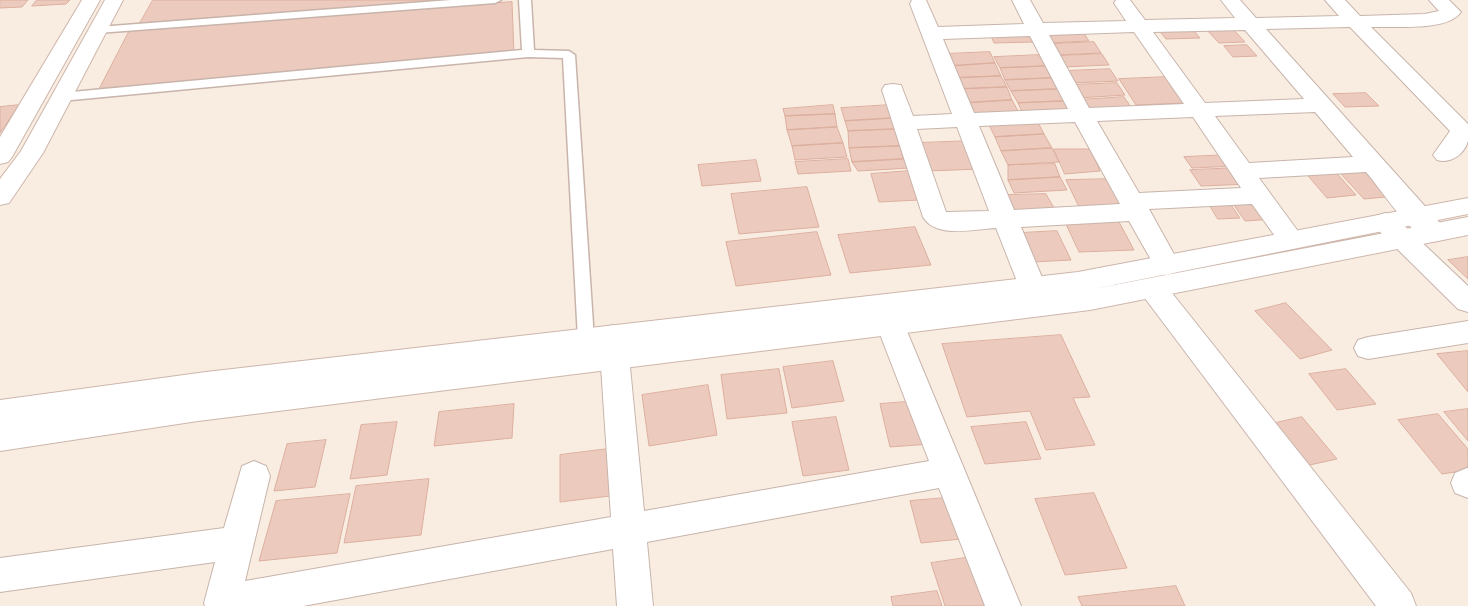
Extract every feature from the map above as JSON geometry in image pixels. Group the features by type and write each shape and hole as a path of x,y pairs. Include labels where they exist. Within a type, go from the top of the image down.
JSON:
{"street":[{"path":"0,157 91,0"},
{"path":"0,197 31,152 114,0"},
{"path":"1021,0 1135,207 1160,277 1398,606"},
{"path":"1230,0 1372,164 1410,228 1468,302"},
{"path":"1334,0 1461,130 1461,134 1445,155"},
{"path":"932,33 1037,28 1356,21 1444,17 1451,12 1438,0"},
{"path":"1123,3 1291,240"},
{"path":"919,4 1032,287"},
{"path":"892,90 935,217 946,222 1007,221 1260,196"},
{"path":"903,123 1084,117 1322,105"},
{"path":"1242,171 1372,164"},
{"path":"0,437 605,344 1032,287 1160,277 1410,228 1468,206"},
{"path":"0,413 206,384 605,344 890,324 1090,300 1160,277 1291,240 1410,228 1468,226"},
{"path":"890,324 1003,606"},
{"path":"1368,348 1468,332"},
{"path":"605,344 629,530 635,606"},
{"path":"254,476 222,604 949,472"},
{"path":"0,575 237,543"}],"lane":[{"path":"98,30 495,0"},
{"path":"525,0 528,53"},
{"path":"61,96 528,53 569,55 605,344"}],"building":[{"path":"0,0 28,0 22,7 0,8"},
{"path":"37,0 70,0 66,4 32,6"},
{"path":"153,0 448,0 140,23"},
{"path":"512,2 514,54 99,89 129,31"},
{"path":"1190,26 1200,38 1166,39 1157,28"},
{"path":"1231,27 1245,42 1219,43 1205,28"},
{"path":"1081,29 1089,41 1049,43 1042,30"},
{"path":"1031,35 1035,42 994,43 991,36"},
{"path":"1094,42 1101,53 1057,55 1050,44"},
{"path":"1247,45 1257,56 1233,57 1224,46"},
{"path":"990,52 995,63 950,66 945,54"},
{"path":"1102,54 1109,65 1064,67 1057,56"},
{"path":"1039,55 1046,66 1000,68 994,57"},
{"path":"995,63 1001,76 954,78 950,66"},
{"path":"1046,66 1051,78 1005,80 1000,68"},
{"path":"1110,69 1118,81 1072,83 1065,71"},
{"path":"1001,76 1007,87 960,89 954,78"},
{"path":"1166,77 1184,103 1136,105 1119,79"},
{"path":"1051,78 1058,89 1011,91 1005,80"},
{"path":"1117,83 1125,95 1078,98 1071,85"},
{"path":"1007,87 1012,100 964,103 960,89"},
{"path":"1058,89 1065,101 1018,103 1011,91"},
{"path":"1366,93 1379,106 1345,107 1333,94"},
{"path":"1124,97 1131,107 1084,109 1078,100"},
{"path":"1012,100 1018,111 969,114 964,103"},
{"path":"1065,101 1071,112 1023,114 1018,103"},
{"path":"19,105 0,133 0,107"},
{"path":"833,105 835,114 785,116 783,109"},
{"path":"890,105 895,118 845,121 841,108"},
{"path":"835,114 837,127 787,130 785,116"},
{"path":"895,118 898,129 848,131 845,121"},
{"path":"1037,120 1044,134 995,137 988,123"},
{"path":"837,127 843,143 792,146 787,130"},
{"path":"898,129 900,146 849,148 848,131"},
{"path":"1044,134 1052,148 1001,151 995,137"},
{"path":"971,141 982,169 927,171 918,143"},
{"path":"843,143 847,157 795,160 792,146"},
{"path":"900,146 903,159 852,162 849,148"},
{"path":"1052,148 1059,162 1008,165 1001,151"},
{"path":"1054,149 1091,149 1100,171 1065,174"},
{"path":"1228,155 1236,166 1192,168 1184,157"},
{"path":"848,159 851,171 798,174 795,162"},
{"path":"903,159 910,168 858,171 852,162"},
{"path":"756,160 761,181 702,186 698,165"},
{"path":"1055,164 1060,177 1008,180 1008,165"},
{"path":"1237,168 1249,184 1201,186 1190,170"},
{"path":"1332,168 1356,195 1327,198 1303,170"},
{"path":"1371,170 1396,196 1364,199 1340,173"},
{"path":"909,171 919,200 879,202 871,174"},
{"path":"1060,177 1067,190 1014,193 1008,180"},
{"path":"1111,179 1126,205 1079,207 1066,180"},
{"path":"807,187 819,227 739,234 731,194"},
{"path":"1046,194 1057,213 1014,216 1006,195"},
{"path":"1206,199 1227,199 1240,218 1218,219"},
{"path":"1259,199 1274,219 1245,221 1231,201"},
{"path":"1118,220 1134,250 1079,252 1065,222"},
{"path":"915,227 931,265 850,273 838,235"},
{"path":"1057,231 1071,260 1033,262 1020,233"},
{"path":"817,232 831,275 736,286 726,242"},
{"path":"1468,257 1468,279 1448,260"},
{"path":"1286,303 1332,350 1300,359 1255,311"},
{"path":"1061,335 1090,397 1073,398 1095,445 1046,450 1030,411 967,417 942,344"},
{"path":"1468,351 1468,392 1437,354"},
{"path":"833,361 844,401 792,408 783,367"},
{"path":"779,369 787,413 727,419 721,375"},
{"path":"1346,369 1376,404 1337,410 1309,374"},
{"path":"708,385 717,435 649,446 642,395"},
{"path":"919,401 931,444 890,447 880,404"},
{"path":"514,404 512,438 434,446 439,412"},
{"path":"1468,409 1468,441 1444,412"},
{"path":"1438,414 1468,449 1468,470 1442,474 1398,420"},
{"path":"836,417 849,470 803,476 792,422"},
{"path":"1302,417 1337,459 1305,466 1271,424"},
{"path":"397,422 387,475 350,479 361,425"},
{"path":"1026,422 1041,459 985,464 971,427"},
{"path":"326,440 315,487 274,491 287,444"},
{"path":"608,449 610,496 560,502 560,455"},
{"path":"429,479 421,535 344,543 356,486"},
{"path":"1094,493 1127,568 1065,575 1035,499"},
{"path":"350,494 337,553 259,561 276,501"},
{"path":"957,497 971,538 921,543 910,501"},
{"path":"979,556 986,606 945,606 931,563"},
{"path":"1176,586 1185,606 1082,606 1078,597"},
{"path":"937,591 942,606 893,606 891,597"}]}
